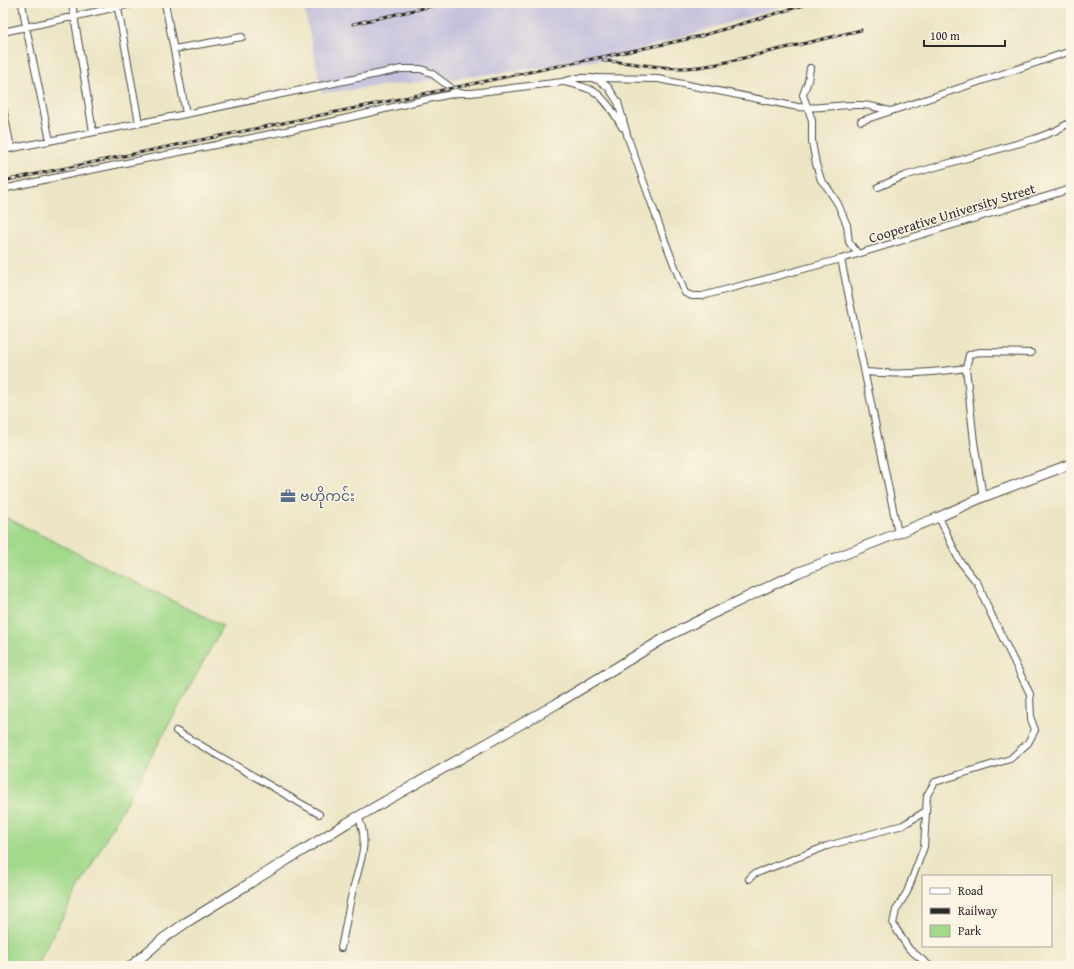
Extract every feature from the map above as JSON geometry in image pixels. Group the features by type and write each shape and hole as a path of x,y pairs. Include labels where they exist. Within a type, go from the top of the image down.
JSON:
{"highway":[{"path":"131,966 164,938 187,922 358,817 558,703 668,636 714,612 797,573 939,517 983,497 1071,464"}],"street":[{"path":"22,3 50,141"},
{"path":"72,3 93,132"},
{"path":"3,32 117,5 136,3"},
{"path":"165,3 186,114"},
{"path":"117,5 139,123"},
{"path":"174,49 242,37"},
{"path":"861,121 1071,51"},
{"path":"810,68 808,81 803,95 812,120 814,154 821,180 838,204 846,225 850,242 858,254"},
{"path":"3,150 186,114 401,69 421,69 431,73 458,93"},
{"path":"3,189 122,163 334,121 458,93 471,93 562,82 578,78 658,79 798,107 808,108 861,105 891,111"},
{"path":"592,78 600,81 608,87 618,102 628,138"},
{"path":"562,82 593,91 616,115 628,138"},
{"path":"3,108 11,148"},
{"path":"878,187 904,176 1034,139 1055,131 1071,122"},
{"name":"Cooperative University Street","path":"628,138 685,293 692,296 702,296 841,259 1071,189"},
{"path":"841,259 898,533"},
{"path":"983,497 974,442 966,368 969,356 974,353 1031,353"},
{"path":"865,372 886,374 944,372 966,368"},
{"path":"930,966 909,949 893,924 896,910 907,892 924,847 927,795 935,782 1010,759 1028,743 1035,730 1032,719 1030,694 978,584 959,560 939,517"},
{"path":"176,731 319,814"},
{"path":"749,879 754,874 827,846 903,825 926,811"},
{"path":"341,948 363,850 364,837 362,825 358,817"}],"shaded area":[{"path":"303,3 794,3 609,59 322,93"}],"green space":[{"path":"3,516 223,626 36,966 3,966"}],"railway":[{"path":"353,24 445,3"},
{"path":"3,181 674,42 701,36 811,3"},
{"path":"603,61 672,68 702,67 861,30"}],"place":[{"name":"ဗဟိုကင်း","path":"288,496"}]}
